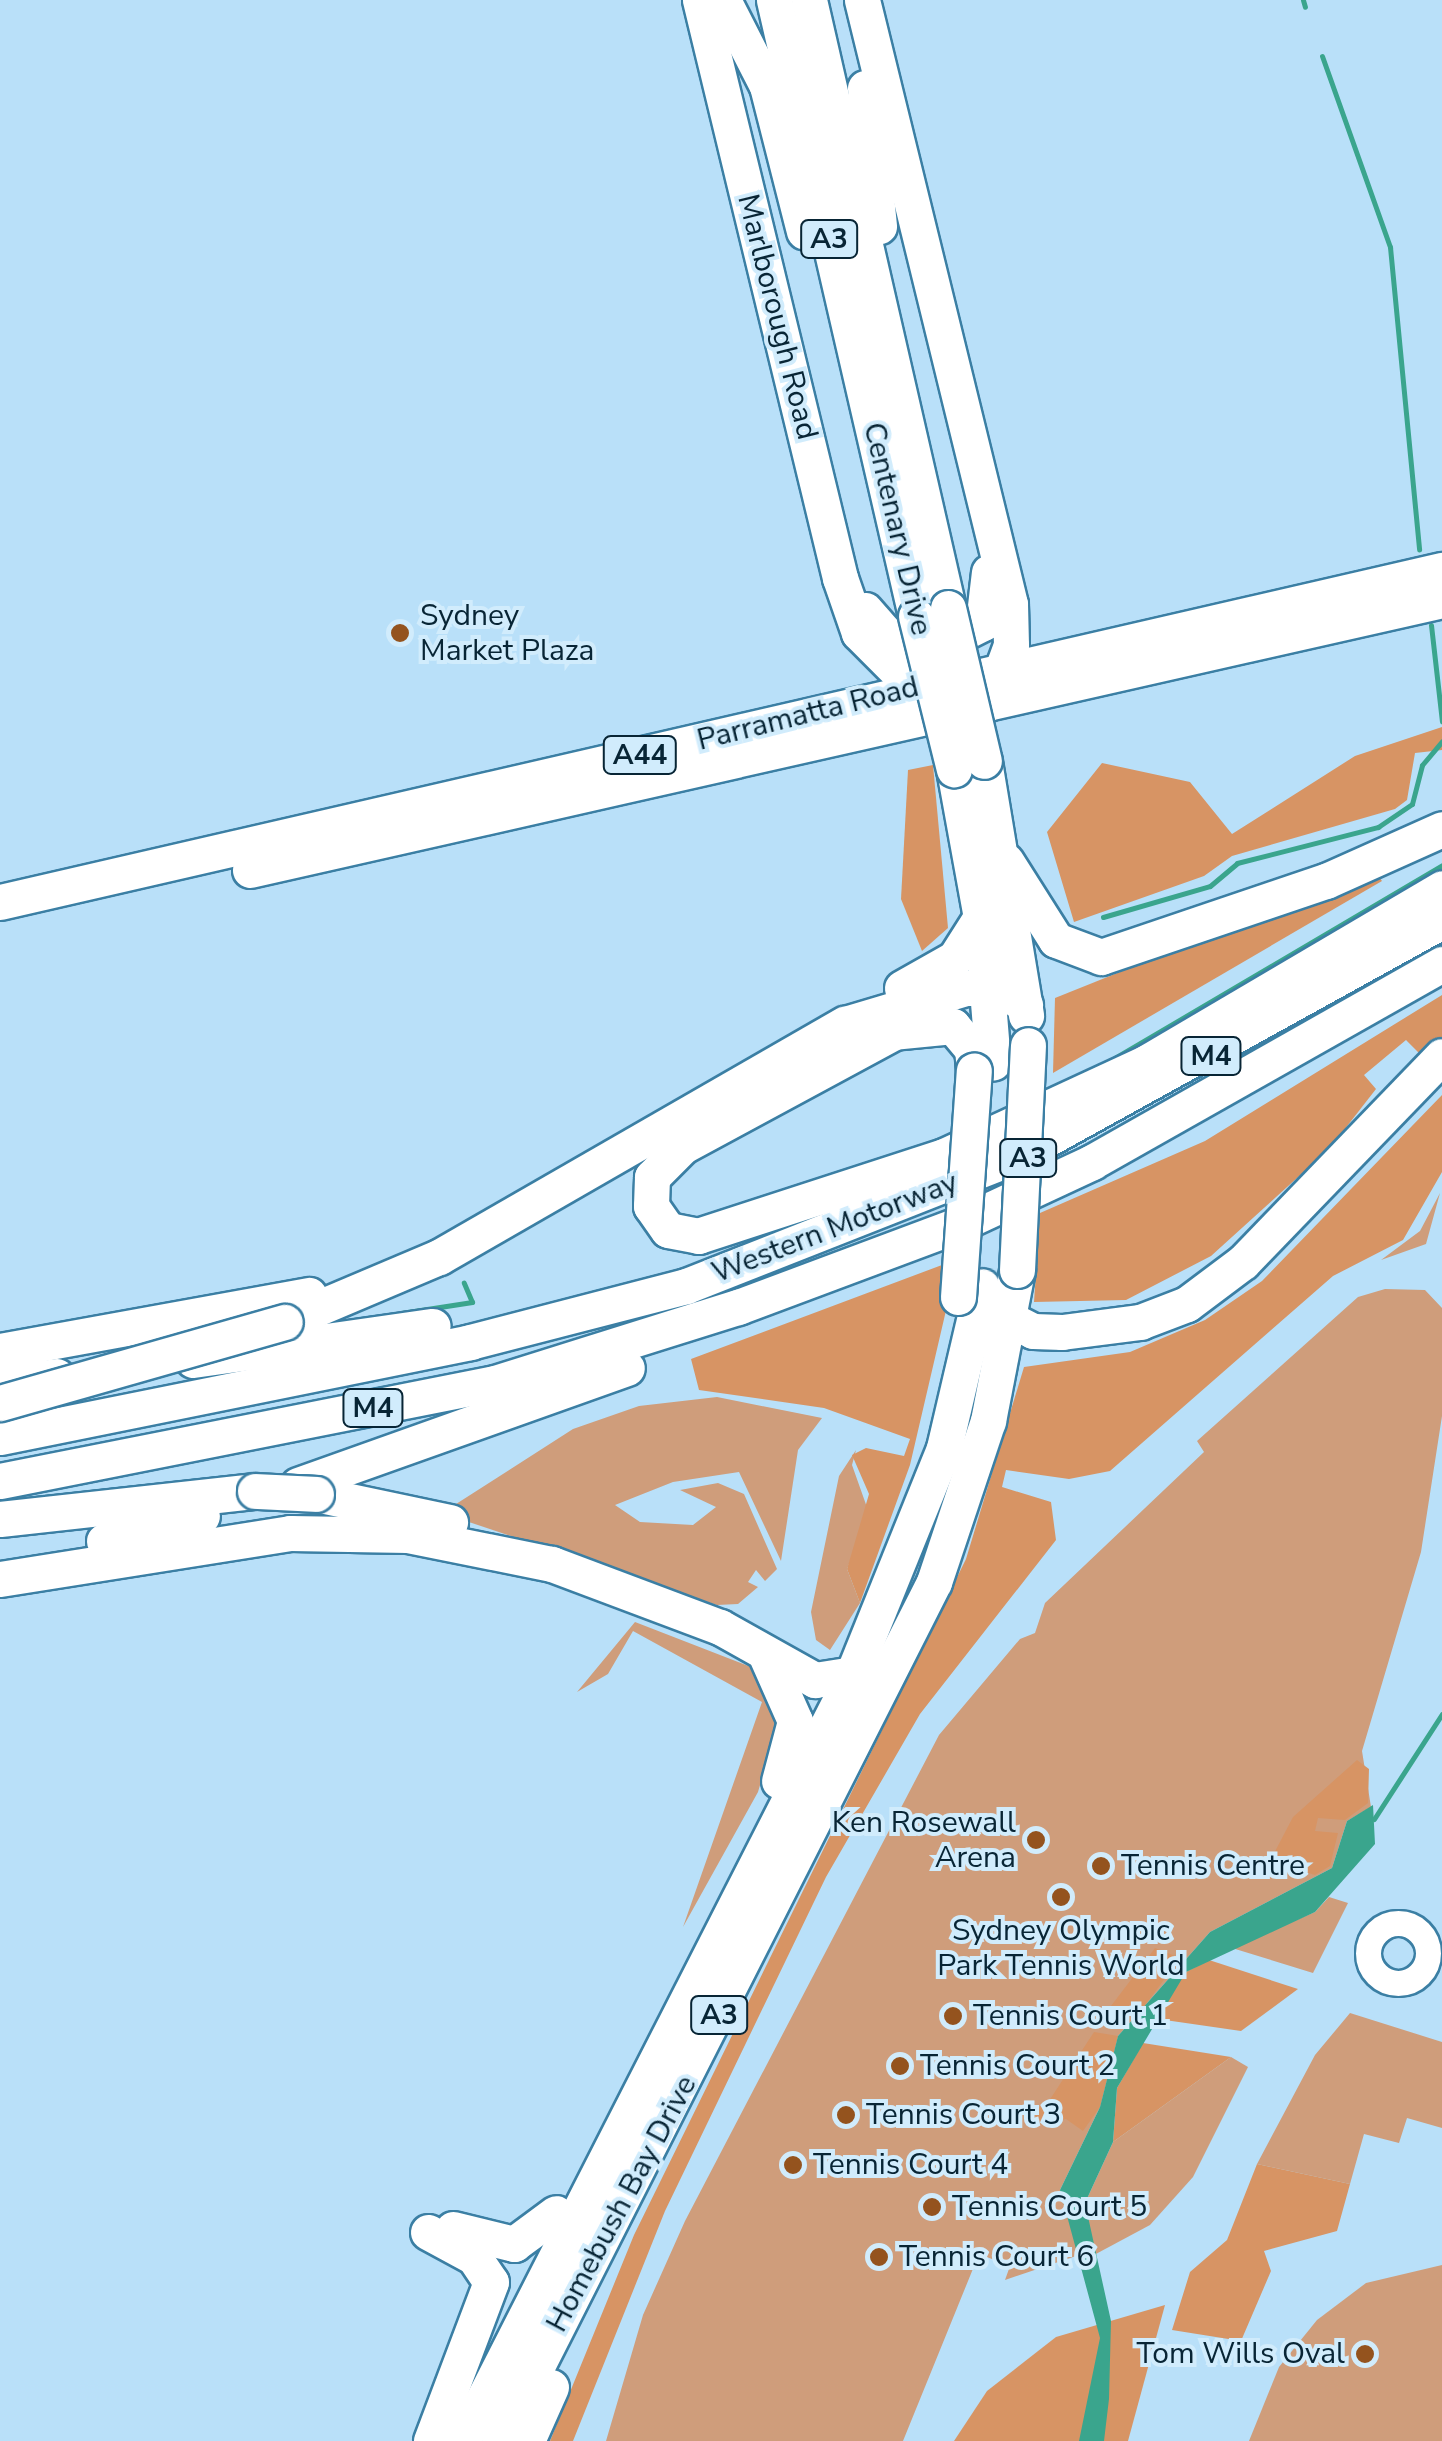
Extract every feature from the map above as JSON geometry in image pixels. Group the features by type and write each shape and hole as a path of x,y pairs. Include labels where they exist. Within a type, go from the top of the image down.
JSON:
{"highway":[{"name":"Marlborough Road","path":"700,0 859,632 906,689 971,713"},
{"path":"723,0 767,86 856,422 885,478"},
{"name":"Centenary Drive","path":"774,0 885,478 932,612"},
{"name":"Centenary Drive","path":"809,0 884,322 932,612 969,765 1006,860 1025,1004"},
{"path":"865,11 862,65 880,226 899,306 884,322"},
{"path":"865,11 1010,604 1005,666 971,713"},
{"path":"833,540 865,610 893,642 966,636 991,605 981,482"},
{"name":"Parramatta Road","path":"0,902 1044,657 1442,570"},
{"name":"Parramatta Road","path":"0,926 971,713 1442,600"},
{"path":"1010,604 1044,657"},
{"name":"Marlborough Road","path":"821,710 852,677 859,632"},
{"name":"Centenary Drive","path":"969,765 988,987 983,1067"},
{"path":"1006,860 1056,940 1101,957 1309,887 1442,828"},
{"path":"983,1067 953,1026 894,1032 683,1146 652,1178 651,1206 668,1230 698,1236 944,1156 1147,1062 1442,888"},
{"path":"0,1403 285,1322 456,1244 771,1061 834,1018 934,973 981,918"},
{"name":"Western Motorway","path":"0,1437 647,1298 1018,1155 1442,922"},
{"name":"Western Motorway","path":"0,1481 494,1383 738,1307 955,1226 1092,1162 1442,964"},
{"path":"771,1061 909,1000 988,987 1025,1004"},
{"name":"Homebush Bay Drive","path":"499,2441 885,1688 958,1520 1010,1323 1017,1270 1028,1045 1025,1004"},
{"path":"970,1292 1010,1323 1094,1330 1188,1304 1243,1262 1442,1056"},
{"name":"Homebush Bay Drive","path":"462,2441 852,1674 944,1448 970,1292 983,1067"},
{"path":"0,1351 259,1308 456,1244"},
{"name":"Western Motorway","path":"0,1383 647,1298"},
{"name":"Western Motorway","path":"307,1490 684,1348 738,1307"},
{"path":"0,1519 254,1491 307,1490 552,1564 701,1619 815,1680 852,1674 885,1688"},
{"path":"0,1559 202,1516"},
{"path":"0,1579 274,1535 412,1524"},
{"path":"690,1994 792,1752 792,1698 759,1650"},
{"path":"434,2441 556,2212 652,2067"},
{"path":"434,2441 491,2282 474,2257 433,2227 497,2246 556,2212"},
{"path":"526,2441 609,2264 618,2214"}],"street":[{"path":"1404,1924 1435,1952 1430,1979 1381,1978 1371,1941 1404,1924"}],"shaded area":[{"path":"1442,727 1442,750 1415,753 1407,800 1395,809 1232,856 1204,876 1074,922 1047,832 1102,763 1190,782 1232,834 1355,756"},
{"path":"933,765 948,928 922,951 901,899 908,770"},
{"path":"1374,870 1382,881 1053,1073 1055,998"},
{"path":"1442,995 1442,1037 1421,1055 1406,1040 1364,1075 1376,1089 1330,1148 1211,1256 1126,1300 1034,1302 1040,1213 1205,1141"},
{"path":"1442,1095 1442,1172 1403,1240 1333,1276 1110,1471 1069,1479 1006,1470 1002,1487 1051,1502 1056,1540 920,1714 826,1877 665,2211 573,2441 550,2441 634,2235 966,1559 1024,1367 1130,1352 1205,1320 1262,1281"},
{"path":"1440,1193 1426,1244 1381,1260 1420,1231"},
{"path":"958,1259 910,1465 860,1603 847,1569 869,1494 852,1455 866,1448 904,1456 910,1439 824,1408 699,1390 691,1359"},
{"name":"Tennis Centre","path":"1385,1289 1425,1290 1442,1308 1442,1416 1421,1552 1362,1751 1371,1807 1347,1821 1332,1868 1210,1932 1118,2036 1100,2107 1060,2190 1079,2255 1005,2280 1010,2266 979,2254 903,2441 606,2441 643,2315 685,2221 939,1735 1020,1639 1035,1633 1045,1603 1204,1452 1197,1441 1358,1297"},
{"path":"717,1397 822,1418 798,1450 781,1561 739,1472 673,1482 615,1505 640,1522 693,1525 716,1507 680,1490 718,1483 744,1494 777,1569 765,1581 756,1570 748,1582 758,1587 738,1604 717,1605 442,1513 573,1429 639,1406"},
{"path":"856,1450 852,1465 869,1513 847,1569 860,1603 830,1650 816,1640 811,1612 839,1476"},
{"path":"635,1622 751,1667 778,1723 758,1792 683,1927 762,1702 633,1631 608,1674 577,1692"},
{"path":"1357,1760 1369,1769 1368,1803 1345,1820 1318,1818 1315,1831 1338,1833 1330,1866 1315,1875 1270,1861 1293,1817"},
{"path":"1373,1805 1375,1844 1315,1912 1186,1972 1117,2088 1113,2142 1085,2203 1111,2321 1109,2399 1104,2441 1079,2441 1100,2338 1060,2190 1100,2107 1118,2036 1210,1932 1332,1868 1347,1821"},
{"path":"1329,1897 1348,1903 1313,1973 1232,1948 1315,1912"},
{"path":"1155,1948 1180,1958 1138,2015 1111,2006"},
{"path":"1209,1960 1298,1989 1241,2031 1151,2018 1186,1972"},
{"path":"1350,2013 1442,2042 1442,2128 1407,2118 1399,2143 1364,2134 1350,2184 1257,2164 1315,2055"},
{"path":"1094,2032 1118,2036 1100,2107 1083,2131 1066,2119 1043,2122 1026,2108 1045,2107"},
{"path":"1143,2043 1231,2057 1113,2142 1117,2088"},
{"path":"1231,2057 1248,2067 1193,2177 1150,2225 1094,2255 1085,2203 1113,2142"},
{"path":"1257,2164 1350,2184 1337,2231 1264,2251 1271,2271 1241,2341 1172,2330 1190,2272 1227,2240"},
{"name":"Tom Wills Oval","path":"1442,2265 1442,2441 1249,2441 1279,2367 1317,2320 1366,2283"},
{"path":"1165,2305 1128,2441 954,2441 987,2391 1056,2337"}],"waterway":[{"path":"1303,0 1305,7"},
{"path":"1322,56 1390,247 1419,550"},
{"path":"1431,625 1442,721"},
{"path":"1103,917 1210,886 1237,863 1378,827 1412,804 1422,765 1442,741"},
{"path":"1113,1059 1442,865"},
{"path":"401,1313 472,1302 464,1283"},
{"path":"1374,1819 1442,1714"}],"place":[{"name":"Sydney Market Plaza","path":"400,633"},
{"name":"Ken Rosewall Arena","path":"1036,1840"},
{"name":"Tennis Centre","path":"1101,1866"},
{"name":"Sydney Olympic Park Tennis World","path":"1061,1897"},
{"name":"Tennis Court 1","path":"953,2016"},
{"name":"Tennis Court 2","path":"900,2066"},
{"name":"Tennis Court 3","path":"846,2115"},
{"name":"Tennis Court 4","path":"793,2165"},
{"name":"Tennis Court 5","path":"932,2207"},
{"name":"Tennis Court 6","path":"879,2257"},
{"name":"Tom Wills Oval","path":"1365,2354"}]}
